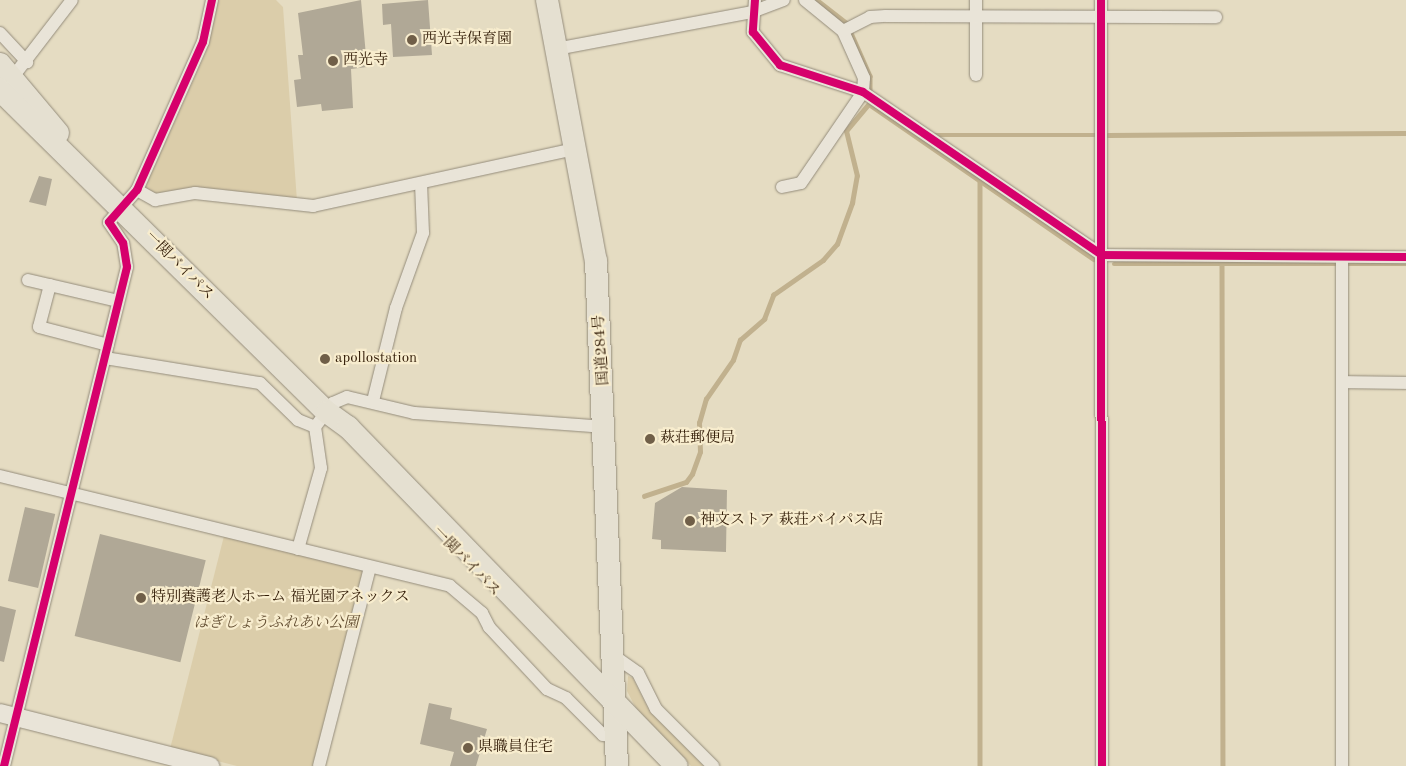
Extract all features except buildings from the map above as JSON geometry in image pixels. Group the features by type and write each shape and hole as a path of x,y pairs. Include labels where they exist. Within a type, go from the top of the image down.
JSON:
{"highway":[{"name":"国道284号","path":"547,0 596,261 606,427 617,766"},
{"name":"一関バイパス","path":"7,79 73,163 122,208 321,420 340,434 578,676 615,704 676,766"}],"street":[{"path":"7,79 72,0"},
{"path":"4,766 8,715 72,494 105,358 127,256 109,222 137,190 203,42 212,0"},
{"path":"556,49 784,0"},
{"path":"782,187 801,183 863,92 864,78 843,31 804,0"},
{"path":"976,0 976,75"},
{"path":"1101,0 1102,766"},
{"path":"754,6 753,32 780,64 863,92 1102,255 1406,256"},
{"path":"843,31 870,17 1101,14 1216,17"},
{"path":"0,33 7,79"},
{"path":"137,190 155,200 195,193 314,206 574,149"},
{"path":"373,401 396,308 423,233 421,184"},
{"path":"1342,256 1342,766"},
{"path":"28,280 118,301"},
{"path":"50,285 40,326 108,345"},
{"path":"105,358 260,383 298,420 321,420 347,397 373,401 414,414 606,427"},
{"path":"1342,382 1406,383"},
{"path":"298,549 321,468 321,420"},
{"path":"0,476 450,586 482,612 489,627 547,689 566,698 603,735 616,736"},
{"path":"319,766 370,567"},
{"path":"614,656 638,673 656,709 713,766"},
{"path":"8,715 210,766"}],"green space":[{"path":"218,0 276,0 283,7 297,201 220,189 158,195 145,188 206,52"},
{"name":"はぎしょうふれあい公園","path":"224,536 364,571 314,766 237,766 170,749"},
{"path":"628,676 633,678 649,710 704,766 691,766 638,712 627,691"}],"waterway":[{"path":"817,0 846,23"},
{"path":"851,33 870,76 870,90"},
{"path":"644,496 686,482 692,474 700,452 699,423 706,399 733,360 740,340 764,319 773,295 823,260 837,244 852,203 857,176 846,131 869,104 1094,259"},
{"path":"1108,135 1406,133"},
{"path":"932,135 1095,135"},
{"path":"980,179 980,766"},
{"path":"1114,264 1406,264"},
{"path":"1222,264 1223,766"}],"cycle path":[{"path":"4,766 127,267 123,243 109,222 137,190 203,42 212,0"},
{"path":"755,0 753,32 780,65 863,92 1102,255 1406,257"},
{"path":"1101,0 1102,766"}],"place":[{"name":"西光寺保育園","path":"412,40"},
{"name":"西光寺","path":"333,61"},
{"name":"apollostation","path":"325,359"},
{"name":"萩荘郵便局","path":"650,439"},
{"name":"神文ストア 萩荘バイパス店","path":"690,521"},
{"name":"特別養護老人ホーム 福光園アネックス","path":"141,598"},
{"name":"県職員住宅","path":"468,748"}]}
